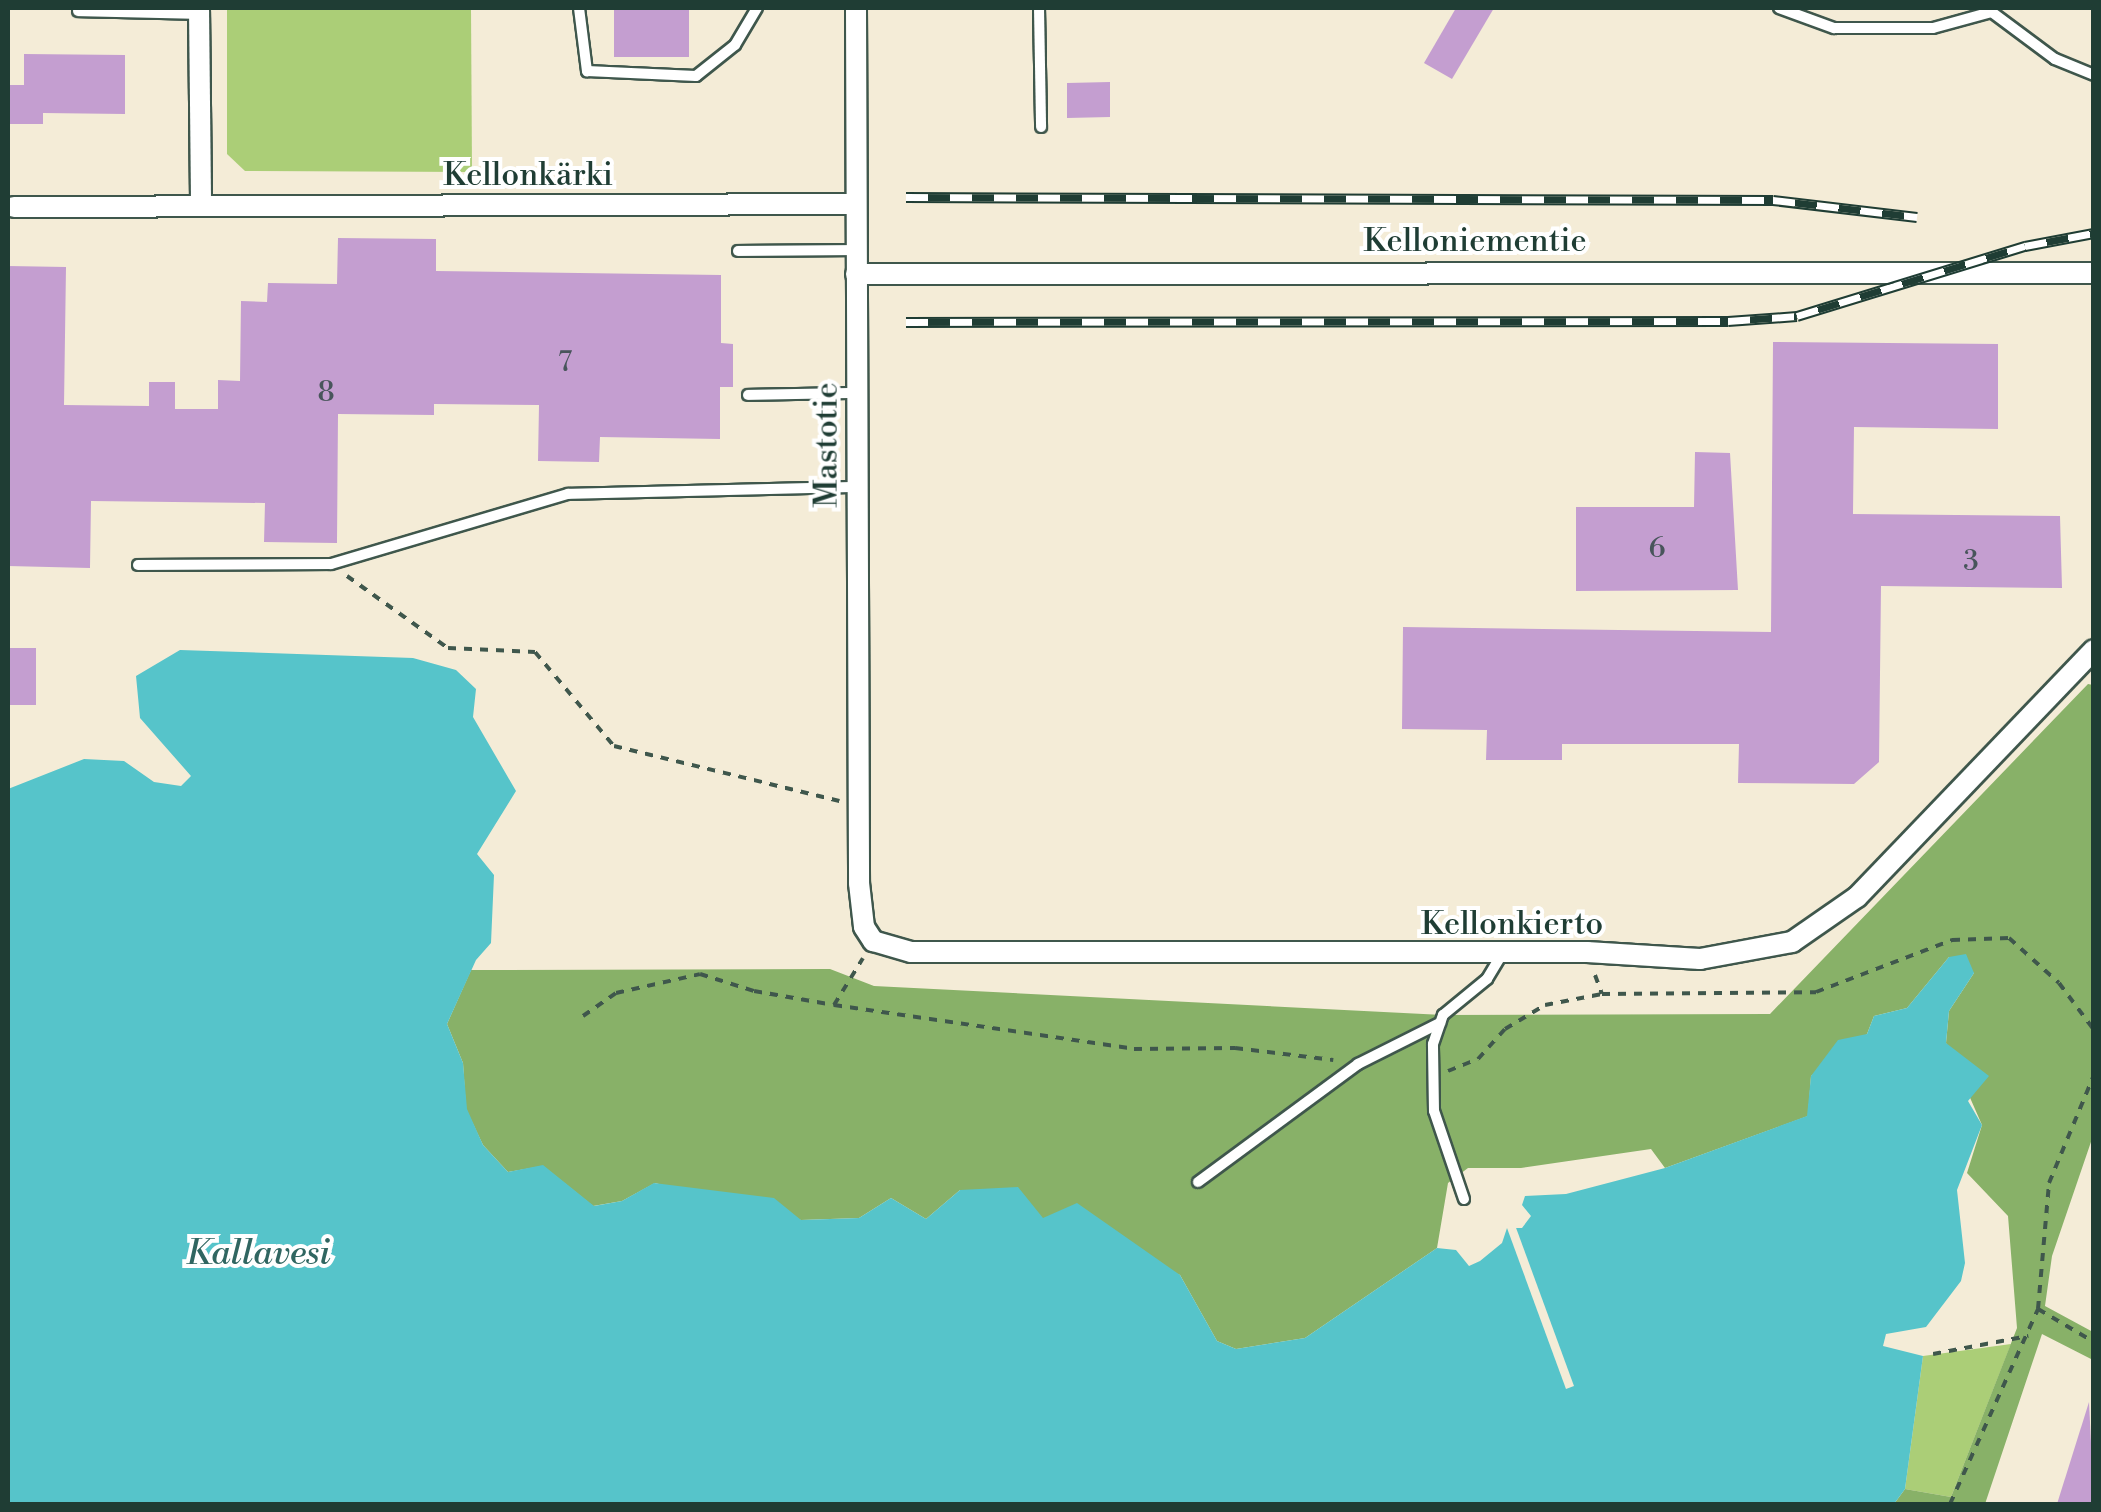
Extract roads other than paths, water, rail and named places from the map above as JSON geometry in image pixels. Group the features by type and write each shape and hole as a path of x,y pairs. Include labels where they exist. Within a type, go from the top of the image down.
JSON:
{"street":[{"name":"Mastotie","path":"856,8 858,883 864,927 873,941"},
{"path":"199,11 200,206"},
{"name":"Kellonkärki","path":"14,206 856,204"},
{"name":"Kelloniementie","path":"856,274 2094,274"},
{"name":"Kellonkierto","path":"873,941 911,952 1502,954 1700,959 1792,942 1857,897 2094,650"}],"lane":[{"path":"580,8 580,57 587,71 641,76 696,76 712,68 757,8"},
{"path":"847,8 856,8"},
{"path":"1039,8 1040,127"},
{"path":"1779,8 1834,28 1933,28 1989,10 2056,58 2094,75"},
{"path":"78,11 199,11"},
{"path":"738,251 856,250"},
{"path":"748,394 857,393"},
{"path":"138,565 331,564 568,494 857,487"},
{"path":"1198,1182 1358,1064 1440,1023 1458,999 1487,979 1502,954"},
{"path":"1440,1023 1433,1076 1434,1111 1464,1199"}],"water":[{"name":"Kallavesi","path":"180,650 413,658 456,670 476,689 473,717 516,791 477,854 494,875 491,943 476,960 447,1024 463,1063 467,1109 483,1145 508,1172 543,1165 594,1206 622,1201 654,1183 774,1198 801,1220 859,1218 891,1198 926,1219 960,1190 1018,1187 1043,1218 1077,1203 1180,1275 1217,1341 1236,1349 1305,1338 1437,1248 1456,1250 1469,1266 1480,1261 1502,1243 1507,1228 1522,1228 1531,1216 1522,1205 1525,1196 1566,1194 1665,1168 1807,1116 1811,1076 1838,1040 1867,1034 1874,1016 1907,1008 1949,957 1966,954 1974,973 1949,1011 1946,1043 1989,1076 1968,1101 1982,1125 1957,1190 1965,1263 1961,1281 1926,1327 1886,1334 1883,1346 1923,1356 1905,1489 1894,1504 8,1504 8,789 84,759 124,761 154,782 181,786 191,776 140,718 136,676"}],"railway":[{"path":"906,197 1773,200 1917,217"},
{"path":"906,322 1728,321 1797,316 2025,246 2094,233"}]}
